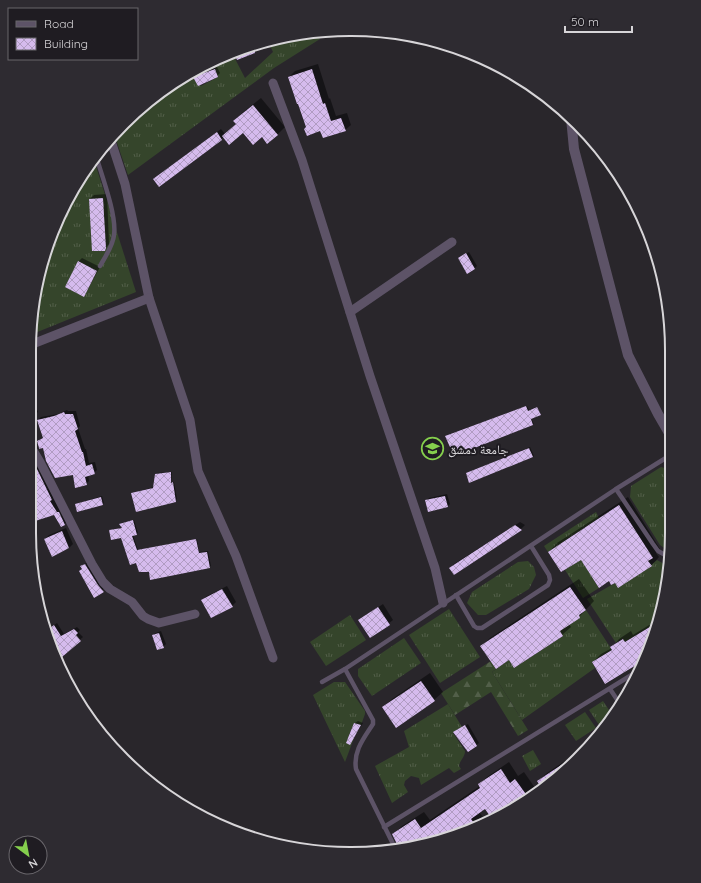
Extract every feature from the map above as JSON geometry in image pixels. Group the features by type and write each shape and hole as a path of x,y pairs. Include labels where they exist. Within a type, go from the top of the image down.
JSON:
{"street":[{"path":"272,83 302,160 370,376 435,568 444,603"},
{"path":"572,127 574,149 628,355 665,426"},
{"path":"112,145 125,184 149,298 190,420 198,471 236,556 273,658"},
{"path":"350,312 452,242"},
{"path":"36,342 149,298"},
{"path":"36,455 92,564 103,582 110,589 132,602 143,616 154,622 159,623 195,614"}],"lane":[{"path":"98,163 113,215 114,229 113,241 100,266"},
{"path":"322,682 345,669 616,489 665,458"},
{"path":"616,489 658,551 664,554"},
{"path":"456,595 474,626 482,628 548,585 550,580 549,575 531,546"},
{"path":"345,669 373,720 373,724 356,751 354,761 356,769 393,844"},
{"path":"384,828 631,675"},
{"path":"610,689 617,699"}],"green space":[{"path":"320,39 274,68 128,175 116,141 143,114 159,101 195,77 201,86 218,77 215,66 235,58 245,78 273,52 271,47 289,42"},
{"path":"96,166 136,292 37,332 42,289 53,249 68,211"},
{"path":"661,467 665,468 664,548 660,545 630,497 631,486"},
{"path":"596,512 599,518 548,552 544,546"},
{"path":"632,526 588,570 599,588 583,598 565,570"},
{"path":"657,560 663,563 659,594 650,627 625,642 622,639 616,643 587,599 615,583 618,587"},
{"path":"528,561 534,567 536,575 529,589 486,615 478,615 467,603 472,592 518,562"},
{"path":"449,609 480,657 440,683 409,635"},
{"path":"586,610 612,650 592,662 595,668 522,720 492,672 509,660 514,668 563,636 558,629 579,618 579,615"},
{"path":"350,615 366,640 326,666 310,642"},
{"path":"404,638 421,663 372,696 358,676 358,669"},
{"path":"491,661 496,669 492,672 528,730 518,736 491,692 455,715 441,693"},
{"path":"334,682 345,682 365,711 361,725 354,723 349,735 354,738 345,762 313,695"},
{"path":"603,701 609,711 599,725 589,710"},
{"path":"448,704 462,727 453,733 465,751 459,766 461,769 454,773 449,768 421,785 419,778 411,776 405,781 404,785 408,792 392,803 375,766 409,747 404,731"},
{"path":"585,712 596,728 576,741 565,725"},
{"path":"533,750 541,764 530,771 522,756"}],"building":[{"path":"254,51 255,53 237,60 236,58"},
{"path":"215,69 218,77 198,86 193,78"},
{"path":"312,69 323,104 325,103 331,121 341,118 346,131 323,138 320,131 307,136 304,129 306,127 288,77"},
{"path":"253,105 278,135 267,144 262,137 253,145 243,133 229,145 222,136 236,124 233,121"},
{"path":"217,132 222,140 159,187 153,179"},
{"path":"103,198 106,248 105,251 92,251 89,199"},
{"path":"466,253 475,269 467,274 458,258"},
{"path":"78,261 97,271 84,297 65,287"},
{"path":"526,406 528,411 537,407 541,415 531,419 533,425 454,456 445,436"},
{"path":"64,412 65,414 73,414 78,429 75,431 83,452 86,466 92,464 95,474 85,477 87,485 75,488 73,475 55,478 46,461 43,448 39,449 37,441 43,438 37,420"},
{"path":"529,448 533,457 469,483 466,473"},
{"path":"36,469 52,500 50,501 57,512 59,512 65,525 61,527 54,515 36,521"},
{"path":"171,472 171,483 173,482 176,502 136,512 131,493 153,488 155,474"},
{"path":"445,496 448,507 428,512 425,500"},
{"path":"101,497 103,505 77,512 75,504"},
{"path":"619,505 653,558 648,561 652,566 618,588 615,583 611,585 609,581 599,588 581,560 561,572 548,552"},
{"path":"133,520 137,535 132,536 137,550 196,539 199,553 207,552 210,568 150,580 149,572 139,572 136,563 130,565 121,538 111,540 109,530 122,528 119,524"},
{"path":"515,525 522,530 454,575 449,568"},
{"path":"62,531 69,548 52,557 44,539"},
{"path":"85,564 104,592 94,598 79,571 82,569 80,566"},
{"path":"570,587 586,610 579,615 580,618 560,631 563,636 514,668 509,660 496,669 480,646"},
{"path":"222,589 233,607 211,618 201,600"},
{"path":"378,607 390,625 370,638 358,620"},
{"path":"54,625 61,636 74,629 78,633 76,635 81,641 62,657 51,627"},
{"path":"650,627 636,665 605,684 592,662 612,650 610,647 623,639 625,642"},
{"path":"159,633 164,648 157,650 152,635"},
{"path":"421,681 435,701 396,728 382,707"},
{"path":"354,723 361,725 350,745 346,743"},
{"path":"465,725 477,746 468,752 453,732"},
{"path":"565,763 539,784 537,781"},
{"path":"501,769 510,783 515,779 526,794 489,815 485,809 471,819 473,822 471,823 432,836 397,843 392,834 415,819 421,828 480,788 478,784"}],"place":[{"name":"جامعة دمشق","path":"432,449"}]}
